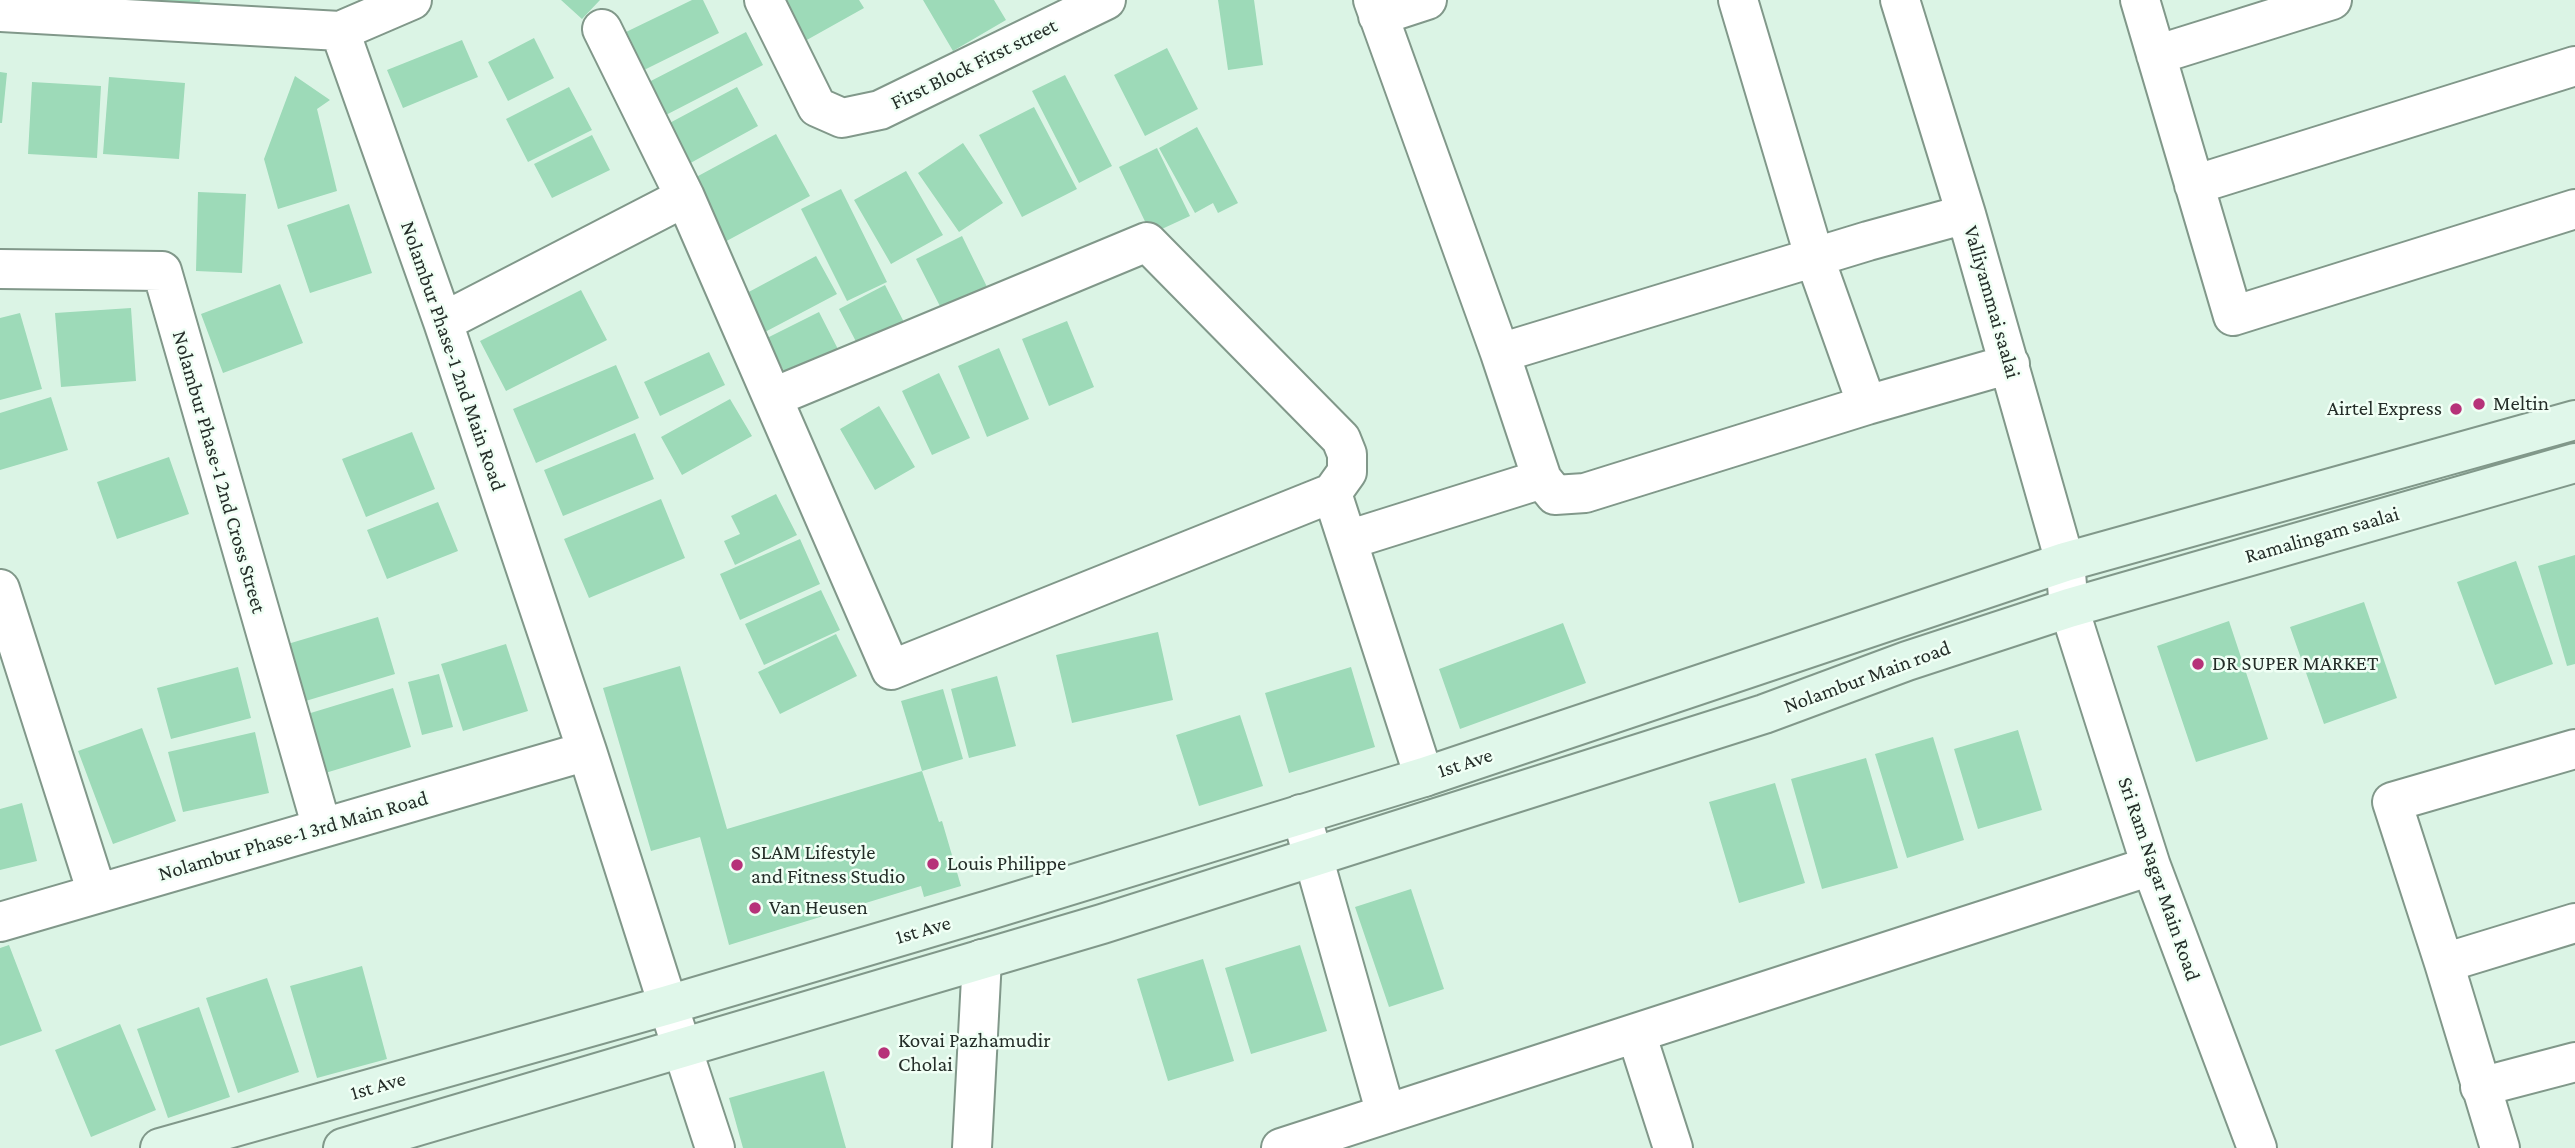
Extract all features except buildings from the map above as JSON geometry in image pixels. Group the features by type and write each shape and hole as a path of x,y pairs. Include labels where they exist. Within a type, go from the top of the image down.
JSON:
{"main road":[{"name":"1st Ave","path":"160,1148 668,1005 976,914 1424,777 2065,562 2575,420"},
{"name":"Ramalingam saalai","path":"2069,608 2575,463"},
{"name":"Nolambur Main road","path":"343,1148 1102,924 1764,714 1907,661 2069,608"}],"street":[{"path":"0,12 340,31 412,0"},
{"name":"First Block First street","path":"764,0 817,107 842,118 880,110 1106,0"},
{"path":"1427,0 1376,8 1542,479 1555,495 1585,493 1867,405 2010,364"},
{"path":"1738,0 1815,259 1867,405"},
{"name":"Valliyammai saalai","path":"1900,0 2010,364 2065,562 2069,608"},
{"path":"2140,0 2233,316 2575,209"},
{"path":"2156,55 2332,0"},
{"path":"603,29 685,197 891,670 1332,493 1347,472 1347,454 1341,439 1147,242 774,397"},
{"name":"Nolambur Phase-1 2nd Main Road","path":"340,31 443,322 587,751 715,1148"},
{"path":"2194,185 2575,66"},
{"path":"443,322 685,197"},
{"path":"1500,354 1868,241 1966,214"},
{"name":"Nolambur Phase-1 2nd Cross Street","path":"0,269 162,271 322,828"},
{"path":"1348,540 1542,479"},
{"path":"1332,493 1424,777"},
{"path":"0,589 97,893"},
{"name":"Sri Ram Nagar Main Road","path":"2069,608 2151,866 2251,1147"},
{"path":"2500,1148 2392,802 2575,749"},
{"name":"Nolambur Phase-1 3rd Main Road","path":"0,922 587,751"},
{"path":"1301,814 1386,1114"},
{"path":"1280,1148 2151,866"},
{"path":"2444,963 2575,923"},
{"path":"972,1148 982,959"},
{"path":"1636,1033 1673,1148"},
{"path":"2480,1087 2575,1062"}],"place":[{"name":"Meltin","path":"2479,404"},
{"name":"Airtel Express","path":"2456,409"},
{"name":"DR SUPER MARKET","path":"2198,664"},
{"name":"Louis Philippe","path":"933,864"},
{"name":"SLAM Lifestyle and Fitness Studio","path":"737,865"},
{"name":"Van Heusen","path":"755,908"},
{"name":"Kovai Pazhamudir Cholai","path":"884,1053"}]}
